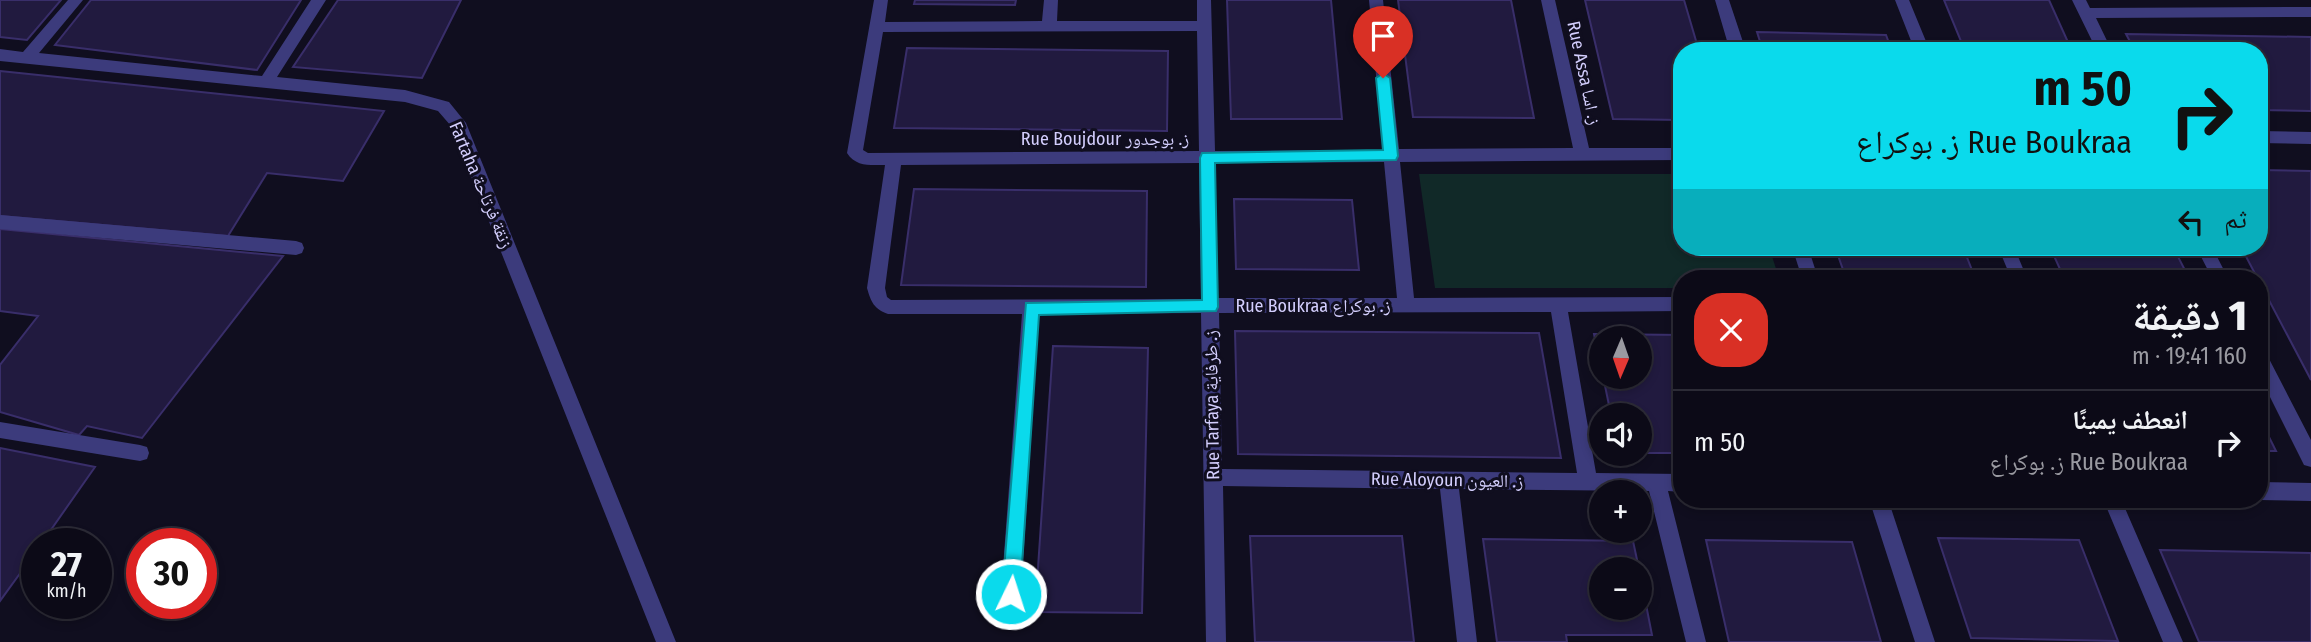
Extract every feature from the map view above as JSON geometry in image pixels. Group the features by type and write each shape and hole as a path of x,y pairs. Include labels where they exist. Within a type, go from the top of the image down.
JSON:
{"street":[{"path":"27,57 76,0"},
{"path":"267,81 319,0"},
{"path":"881,0 875,27 1205,26"},
{"path":"1049,26 1051,0"},
{"name":"Rue Tarfaya ز. طرفاية","path":"1205,0 1216,642"},
{"path":"1376,0 1406,305"},
{"name":"Rue Assa ز. اسا","path":"1548,0 1582,154"},
{"path":"1721,0 1735,42"},
{"path":"1902,0 1919,42"},
{"path":"2100,42 2082,6 2311,12"},
{"name":"Rue Boujdour ز. بوجدور","path":"875,27 855,153 865,159 1673,154"},
{"name":"Fartaha زنقة فرتاحة","path":"0,55 405,96 443,106 458,123 666,642"},
{"path":"2268,137 2311,138"},
{"name":"Rue Boukraa ز. بوكراع","path":"894,159 876,288 879,301 888,307 1673,303"},
{"path":"0,222 296,248"},
{"path":"1558,304 1588,482"},
{"path":"1011,594 1031,308"},
{"path":"2268,374 2311,459"},
{"path":"0,430 140,453"},
{"name":"Rue Aloyoun ز. العيون","path":"1213,477 1673,483"},
{"path":"1448,480 1467,642"},
{"path":"1656,483 1696,642"},
{"path":"2268,491 2311,492"},
{"path":"1883,508 1925,642"},
{"path":"2116,508 2173,642"}],"green space":[{"path":"1419,174 1673,174 1673,256 1772,256 1776,270 1673,270 1673,288 1435,288"}],"building":[{"path":"0,0 61,0 27,40 0,37"},
{"path":"91,0 301,0 257,70 55,45"},
{"path":"338,0 461,0 422,78 293,67"},
{"path":"915,0 1016,0 1015,5 914,4"},
{"path":"1227,0 1331,0 1342,119 1231,119"},
{"path":"1398,0 1511,0 1534,118 1413,117"},
{"path":"1585,0 1684,0 1696,42 1673,42 1673,120 1613,119"},
{"path":"1944,0 2049,0 2068,42 1961,42"},
{"path":"1757,32 1886,35 1889,42 1760,42"},
{"path":"2126,34 2311,37 2311,111 2268,110 2268,42 2130,42"},
{"path":"907,48 1168,51 1167,131 894,128"},
{"path":"0,71 384,111 343,181 267,173 228,236 0,216"},
{"path":"2268,170 2311,171 2311,380 2268,298 2268,270 2253,270 2246,256 2268,256"},
{"path":"914,189 1147,191 1146,287 901,285"},
{"path":"1234,199 1352,200 1359,270 1236,269"},
{"path":"0,229 283,256 142,438 87,426 79,435 0,412 0,365 38,316 0,311"},
{"path":"1838,256 1966,256 1972,270 1843,270"},
{"path":"2054,256 2178,256 2185,270 2060,270"},
{"path":"1235,331 1539,333 1561,458 1238,454"},
{"path":"1652,335 1673,335 1673,453 1652,453 1652,403 1609,403 1606,389 1652,389"},
{"path":"1053,346 1148,348 1142,613 1035,612"},
{"path":"2268,435 2276,451 2268,451"},
{"path":"0,448 95,467 52,528 21,528 21,572 0,601"},
{"path":"1250,536 1402,536 1414,642 1255,642"},
{"path":"1938,538 2079,540 2118,641 1971,638"},
{"path":"1483,539 1633,543 1636,557 1589,557 1589,620 1649,620 1652,635 1566,635 1567,642 1497,642"},
{"path":"1706,540 1852,542 1881,642 1729,642"},
{"path":"2160,550 2311,553 2311,642 2199,642"}],"route":[{"path":"1011,594 1031,308 1210,307 1208,158 1391,156 1383,78"}]}
